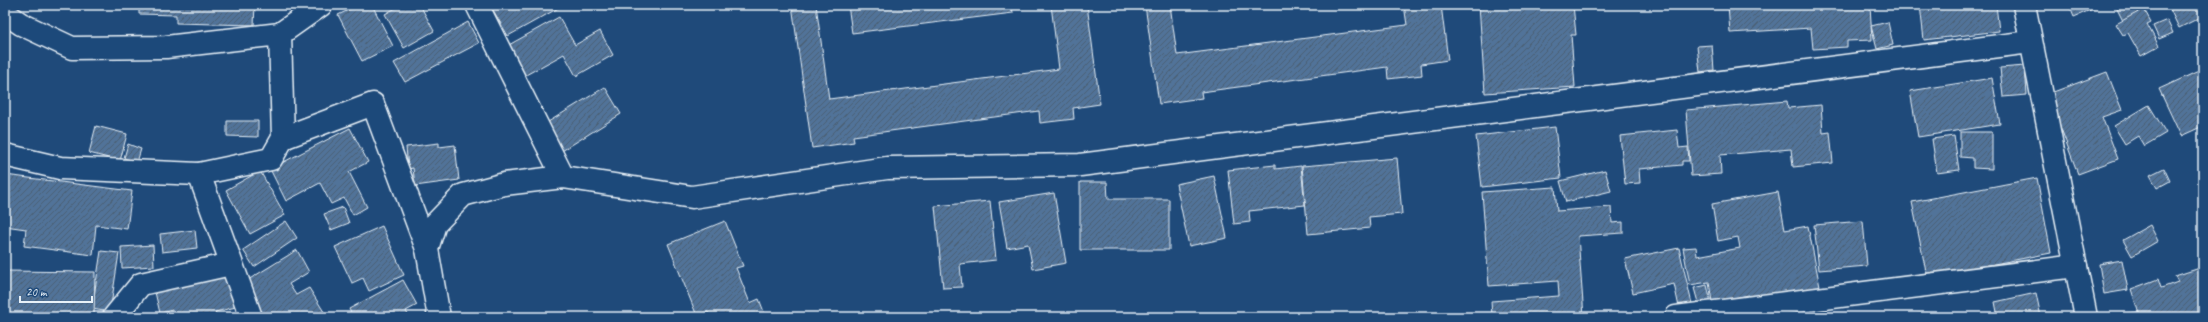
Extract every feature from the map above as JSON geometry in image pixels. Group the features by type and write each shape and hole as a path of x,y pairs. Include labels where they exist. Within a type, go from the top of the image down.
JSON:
{"street":[{"path":"5,12 21,24 72,48 166,47 280,34 321,5"},
{"path":"477,5 563,177"},
{"path":"2024,5 2030,42 2086,317"},
{"path":"5,155 60,168 199,174 272,159 283,138 280,34"},
{"path":"427,249 435,224 463,195 504,184 563,177 692,197 887,168 1080,165 2030,42"},
{"path":"283,138 373,104 403,190 427,249 439,317"},
{"path":"199,174 231,264 252,317"},
{"path":"114,317 141,284 231,264"},
{"path":"1676,317 2076,266"}],"building":[{"path":"139,5 255,5 254,25 176,23 176,15 139,14"},
{"path":"359,5 372,5 393,46 362,61 338,15"},
{"path":"401,5 420,5 434,31 404,48 385,14"},
{"path":"490,5 562,5 562,6 508,36"},
{"path":"792,5 816,5 829,99 1059,69 1051,5 1087,5 1100,104 1073,108 1074,119 1040,123 1039,111 853,136 854,142 812,148"},
{"path":"848,5 1012,5 1013,13 852,33"},
{"path":"1145,5 1170,5 1177,55 1407,25 1404,5 1441,5 1448,60 1421,64 1422,75 1388,79 1387,67 1201,92 1202,98 1159,104"},
{"path":"1479,5 1573,5 1576,35 1571,35 1575,87 1485,93"},
{"path":"1728,5 1870,5 1872,40 1847,41 1847,47 1813,49 1811,28 1730,33"},
{"path":"1920,5 1996,5 1999,31 1924,40"},
{"path":"2069,5 2102,5 2074,17"},
{"path":"2115,5 2160,5 2124,23"},
{"path":"2168,5 2203,5 2203,16 2179,28"},
{"path":"2144,9 2151,22 2147,24 2159,46 2141,56 2128,33 2123,35 2116,24"},
{"path":"559,17 575,45 600,31 613,55 576,76 564,54 524,76 507,46"},
{"path":"2167,20 2173,33 2159,39 2153,26"},
{"path":"468,22 479,43 405,82 394,63"},
{"path":"1888,22 1893,45 1877,49 1871,26"},
{"path":"1712,45 1714,70 1700,72 1697,46"},
{"path":"2025,66 2027,95 2003,97 2000,68"},
{"path":"2203,69 2203,126 2181,136 2159,89"},
{"path":"2107,72 2122,110 2102,117 2118,159 2078,174 2048,94"},
{"path":"1992,78 2000,124 1918,137 1910,91"},
{"path":"605,87 621,114 557,154 540,127"},
{"path":"1787,101 1788,108 1821,105 1823,133 1830,132 1833,163 1793,167 1791,149 1720,155 1721,174 1691,176 1686,110"},
{"path":"2149,105 2166,133 2144,146 2138,136 2125,144 2114,126"},
{"path":"227,121 258,121 258,137 227,136"},
{"path":"96,126 127,134 120,161 89,153"},
{"path":"1555,127 1561,178 1482,187 1476,136"},
{"path":"350,128 368,162 349,172 367,207 353,215 344,198 331,204 320,183 286,201 270,169"},
{"path":"1677,130 1679,148 1688,147 1689,161 1682,161 1682,165 1639,169 1640,183 1625,184 1620,136"},
{"path":"1960,132 1992,132 1992,169 1973,168 1973,158 1960,157"},
{"path":"1954,136 1959,170 1937,173 1932,139"},
{"path":"439,143 439,147 455,145 459,180 415,186 413,168 408,169 406,147"},
{"path":"128,144 141,149 137,162 124,158"},
{"path":"1397,158 1402,214 1369,217 1370,228 1308,234 1302,166"},
{"path":"1275,165 1275,169 1301,166 1305,205 1249,211 1250,222 1234,224 1228,170"},
{"path":"2164,168 2170,181 2157,188 2150,175"},
{"path":"1605,170 1611,191 1566,202 1560,181"},
{"path":"260,171 285,215 250,234 226,190"},
{"path":"5,175 132,191 127,229 96,225 93,255 24,246 26,229 5,226"},
{"path":"1214,176 1227,238 1189,246 1176,184"},
{"path":"2037,178 2051,253 1927,277 1912,202"},
{"path":"1080,182 1107,182 1108,199 1169,199 1169,250 1080,250"},
{"path":"1555,187 1557,211 1611,207 1612,223 1623,222 1623,233 1578,236 1584,317 1492,317 1491,301 1559,296 1558,281 1489,286 1482,192"},
{"path":"1778,192 1785,230 1808,226 1821,292 1751,305 1749,295 1712,302 1709,282 1690,285 1683,248 1696,247 1697,256 1740,248 1738,237 1718,241 1712,204"},
{"path":"1054,193 1066,263 1033,269 1028,244 1007,248 999,202"},
{"path":"990,201 996,260 960,264 962,287 943,288 935,206"},
{"path":"343,207 349,223 331,230 324,214"},
{"path":"286,221 297,238 254,267 243,250"},
{"path":"725,221 743,266 736,268 750,303 759,299 766,317 710,317 708,312 697,316 668,244"},
{"path":"1863,221 1867,266 1819,270 1814,225"},
{"path":"2150,225 2158,241 2132,256 2123,240"},
{"path":"382,226 404,275 369,291 363,278 352,283 335,247"},
{"path":"195,230 197,248 162,252 160,234"},
{"path":"153,245 154,266 122,268 121,247"},
{"path":"1679,248 1692,304 1679,307 1674,284 1633,293 1625,259"},
{"path":"297,250 309,272 289,284 296,295 309,288 326,315 322,317 264,317 243,283"},
{"path":"101,251 119,253 110,312 92,309"},
{"path":"2122,260 2128,290 2104,294 2099,264"},
{"path":"2203,267 2203,317 2140,317 2131,289 2158,279 2161,288 2178,282 2175,276"},
{"path":"231,270 240,306 215,312 216,317 173,317 172,310 160,313 154,288"},
{"path":"5,271 95,272 94,317 5,316"},
{"path":"403,280 417,305 406,311 409,317 353,317 349,309"},
{"path":"1707,285 1711,303 1699,306 1694,288"},
{"path":"2036,293 2041,317 1998,317 1995,302"},
{"path":"1784,306 1820,308 1820,317 1784,317"},
{"path":"2139,312 2139,317 2122,317 2122,314"},
{"path":"1927,313 1927,317 1897,317"}]}
